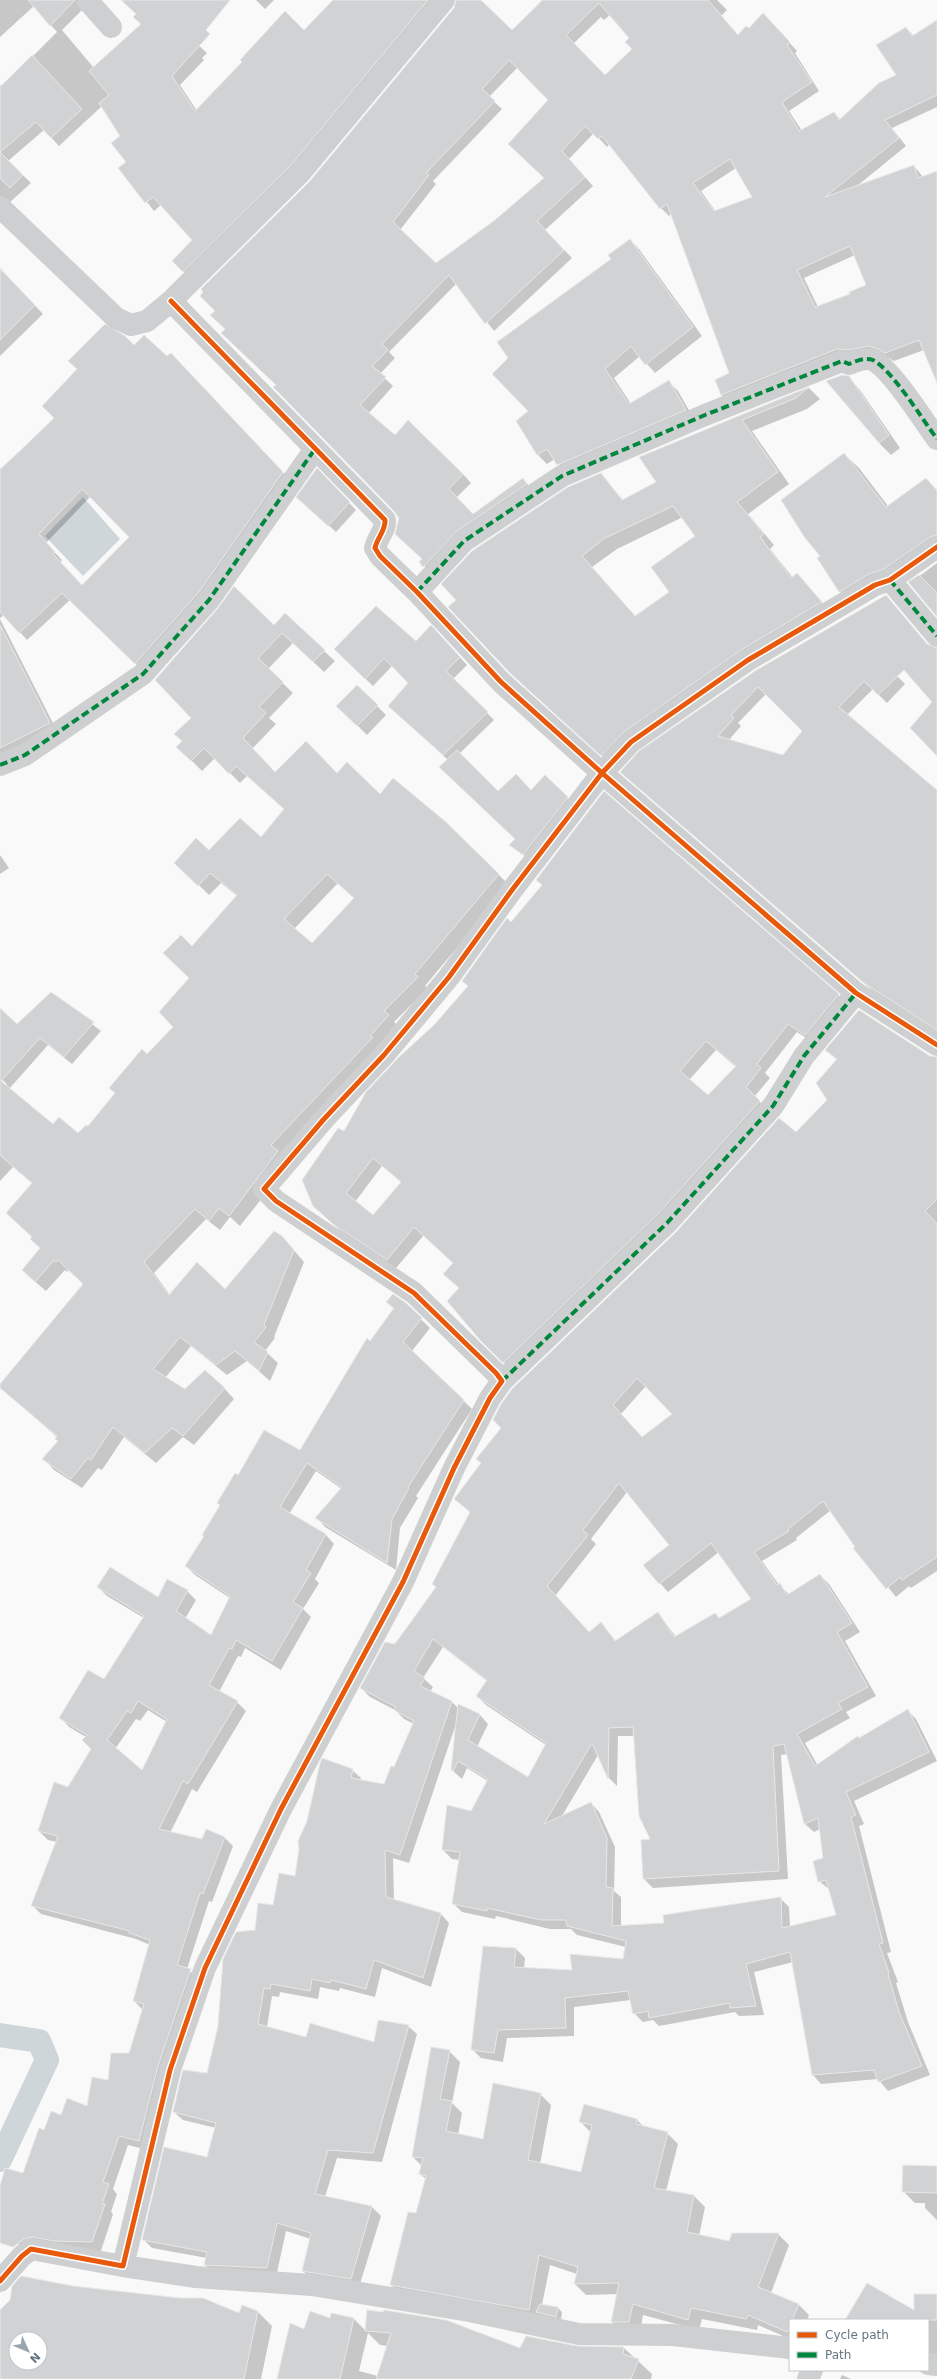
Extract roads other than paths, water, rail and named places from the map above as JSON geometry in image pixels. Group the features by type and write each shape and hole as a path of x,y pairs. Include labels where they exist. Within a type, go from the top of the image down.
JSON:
{"street":[{"path":"87,0 111,27"},
{"path":"0,207 116,318 131,325 147,321 171,301 300,173 444,0"},
{"path":"171,301 385,520 386,526 376,540 375,548 380,556 417,592 501,682 602,773 856,993 937,1046"},
{"path":"417,592 464,540 562,476 705,415 842,361 849,364 865,358 873,360 888,374 937,439"},
{"path":"0,765 25,755 143,674 210,600 315,449"},
{"path":"502,1381 496,1373 414,1293 276,1201 264,1189 324,1118 384,1055 449,977 512,890 602,773 631,742 748,660 874,586 890,580 937,547"},
{"path":"890,580 937,636"},
{"path":"123,2266 170,2070 205,1968 281,1809 403,1582 454,1468 490,1398 502,1381 667,1223 773,1106 804,1056 856,993"},
{"path":"0,2281 22,2256 31,2249 123,2266 196,2277 312,2285 469,2311 579,2334 673,2335 789,2348"}],"waterway":[{"path":"0,2035 39,2041 47,2060 0,2160"}]}
